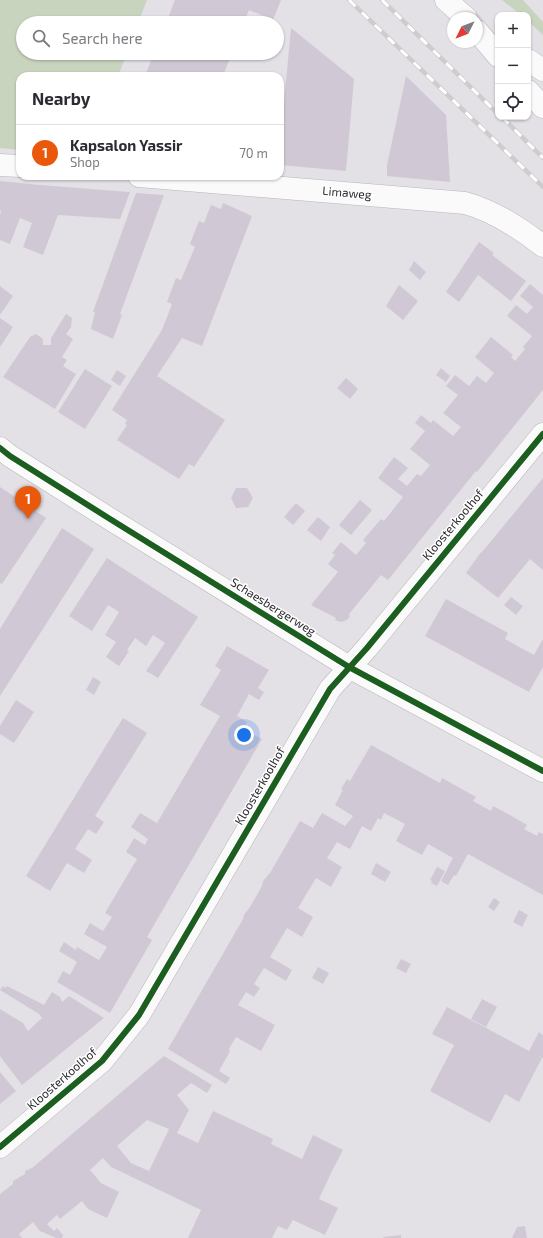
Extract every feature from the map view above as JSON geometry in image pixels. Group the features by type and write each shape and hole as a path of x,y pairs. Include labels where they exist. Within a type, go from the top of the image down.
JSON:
{"street":[{"path":"446,0 459,12"},
{"path":"483,29 495,38"},
{"path":"483,38 495,52"},
{"path":"531,62 543,70"},
{"path":"531,94 543,107"},
{"path":"0,164 16,166"},
{"name":"Limaweg","path":"187,180 465,203 478,207 514,225 543,246"},
{"name":"Kloosterkoolhof","path":"0,1147 102,1061 139,1015 330,689 372,642 543,434"},
{"name":"Schaesbergerweg","path":"0,448 10,456 110,519 349,666 543,771"}],"green space":[{"path":"0,0 147,0 141,16 16,16 16,60 124,60 120,72 16,72 16,150 0,148"},
{"path":"502,0 523,0 543,22 543,35 531,24 531,12 517,12"}],"building":[{"path":"175,0 281,0 275,16 263,16 249,10 247,16 169,16"},
{"path":"291,28 354,79 346,171 284,165 284,103"},
{"path":"151,60 229,60 225,72 147,72"},
{"path":"406,76 446,115 450,182 387,176 387,165"},
{"path":"0,181 130,192 120,219 58,215 43,255 23,247 32,223 20,218 10,244 0,240"},
{"path":"136,193 164,195 120,314 122,315 113,339 91,329 95,312 93,312"},
{"path":"223,203 252,216 202,346 182,338 157,376 225,420 194,467 189,464 179,479 117,440 127,425 125,424 127,420 112,410 162,330 172,304 167,302 176,278 181,280 195,247 190,244 199,221 204,223 211,205 221,209"},
{"path":"479,242 494,253 492,255 526,281 511,301 478,275 459,302 446,292"},
{"path":"414,261 426,272 420,280 409,270"},
{"path":"530,284 543,295 543,390 388,580 381,575 349,614 350,616 347,620 341,622 335,620 336,618 311,605 338,572 328,564 335,555 332,553 341,542 356,555 366,543 363,540 381,519 384,521 403,497 378,478 394,457 408,468 398,479 407,486 417,474 421,476 430,465 410,449 425,431 415,423 421,415 431,423 433,420 453,436 461,427 443,413 458,395 446,386 455,375 469,386 477,376 486,383 494,373 475,357 491,337 513,355 511,357 515,361 525,349 523,347 532,336 507,316 516,305 527,314 533,307 520,296"},
{"path":"399,285 418,301 403,320 386,306"},
{"path":"0,286 13,296 0,315"},
{"path":"66,314 72,318 71,327 66,334 73,339 62,357 67,360 63,366 76,374 55,409 3,377 30,337 36,334 43,339 43,345 51,345 51,338"},
{"path":"0,318 13,327 0,347"},
{"path":"441,368 450,376 446,382 436,375"},
{"path":"85,369 112,386 85,429 58,412"},
{"path":"117,370 126,376 120,386 111,380"},
{"path":"346,378 358,389 350,399 337,388"},
{"path":"543,478 543,570 530,559 498,598 466,573 480,553"},
{"path":"0,487 46,518 2,584 0,583"},
{"path":"236,488 247,488 253,498 248,507 236,508 231,498"},
{"path":"360,500 372,510 351,535 339,525"},
{"path":"296,503 305,511 293,525 284,517"},
{"path":"318,517 330,527 321,541 307,530"},
{"path":"62,528 94,549 0,696 0,629"},
{"path":"107,558 198,617 158,678 146,671 165,643 153,635 146,646 135,638 127,650 129,651 119,666 106,657 116,642 105,635 119,612 108,605 92,631 69,616"},
{"path":"511,597 523,606 516,615 504,605"},
{"path":"446,599 508,633 505,639 534,655 543,639 543,667 529,692 425,636"},
{"path":"227,646 269,670 258,688 264,692 259,700 249,694 237,716 247,722 243,729 262,739 147,937 152,940 110,1013 57,982 63,971 70,975 77,962 59,951 64,942 76,950 77,947 99,960 107,947 84,934 90,923 103,931 112,917 105,913 137,859 126,852 134,838 145,845 148,839 131,827 140,813 157,823 220,716 200,705 221,670 215,666"},
{"path":"93,677 101,682 94,695 86,690"},
{"path":"16,700 34,712 14,743 0,734 0,726"},
{"path":"123,718 147,733 95,816 104,822 96,834 88,829 75,849 92,860 84,873 67,863 50,891 26,876"},
{"path":"371,745 440,783 442,778 476,797 473,801 491,811 493,806 510,815 527,825 524,829 537,836 539,832 543,834 543,895 468,854 456,876 454,875 448,885 441,881 453,858 428,844 422,855 396,841 405,824 384,813 381,820 378,818 371,831 362,826 350,849 337,842 327,858 342,867 331,887 316,878 298,908 313,917 302,937 287,928 270,957 292,970 286,981 264,968 254,984 260,988 254,997 246,992 238,1005 275,1025 261,1051 236,1037 219,1071 230,1078 226,1084 168,1049 262,886 263,881 270,873 300,821 313,828 322,813 345,826 353,816 335,805 343,790 341,789 347,779 350,781"},
{"path":"376,863 391,872 385,882 371,874"},
{"path":"437,867 445,871 437,886 431,883 432,881 430,880"},
{"path":"494,898 500,902 494,911 488,907"},
{"path":"519,910 528,915 522,927 513,922"},
{"path":"401,959 411,964 406,973 396,968"},
{"path":"318,967 329,973 323,984 312,978"},
{"path":"3,986 5,988 7,986 44,1005 52,992 60,997 62,1002 69,996 104,1018 22,1085 0,1056 0,1009 23,1023 28,1031 42,1018 39,1014 0,990"},
{"path":"482,999 497,1007 486,1027 471,1019"},
{"path":"447,1007 529,1051 539,1032 543,1035 543,1058 535,1054 542,1058 519,1102 505,1094 490,1123 430,1091 454,1045 432,1034"},
{"path":"164,1056 212,1085 207,1093 191,1083 177,1095 189,1110 177,1133 198,1143 213,1111 273,1139 271,1144 302,1159 313,1135 343,1150 319,1199 338,1208 325,1235 293,1220 287,1230 278,1226 272,1238 188,1238 201,1210 111,1167 103,1158 90,1170 101,1183 119,1192 107,1218 88,1209 82,1201 60,1219 57,1215 47,1224 54,1231 57,1228 63,1235 62,1238 56,1238 40,1231 33,1222 19,1234 22,1238 0,1238 0,1194 13,1184 13,1181 25,1174 25,1171 32,1168","holes":["147,1120 169,1129 149,1171 131,1163 117,1146"]},
{"path":"0,1072 16,1091 0,1104"},
{"path":"525,1226 527,1238 512,1238 517,1227"},
{"path":"401,1235 401,1238 383,1237"}],"railway":[{"path":"349,0 543,187"},
{"path":"382,0 495,111"},
{"path":"505,120 543,158"}],"cycle path":[{"path":"0,1147 102,1061 139,1015 330,689 367,648 543,434"},
{"path":"0,448 10,456 110,519 349,667 543,771"}],"place":[{"name":"Kapsalon Yassir","path":"28,519"}]}
